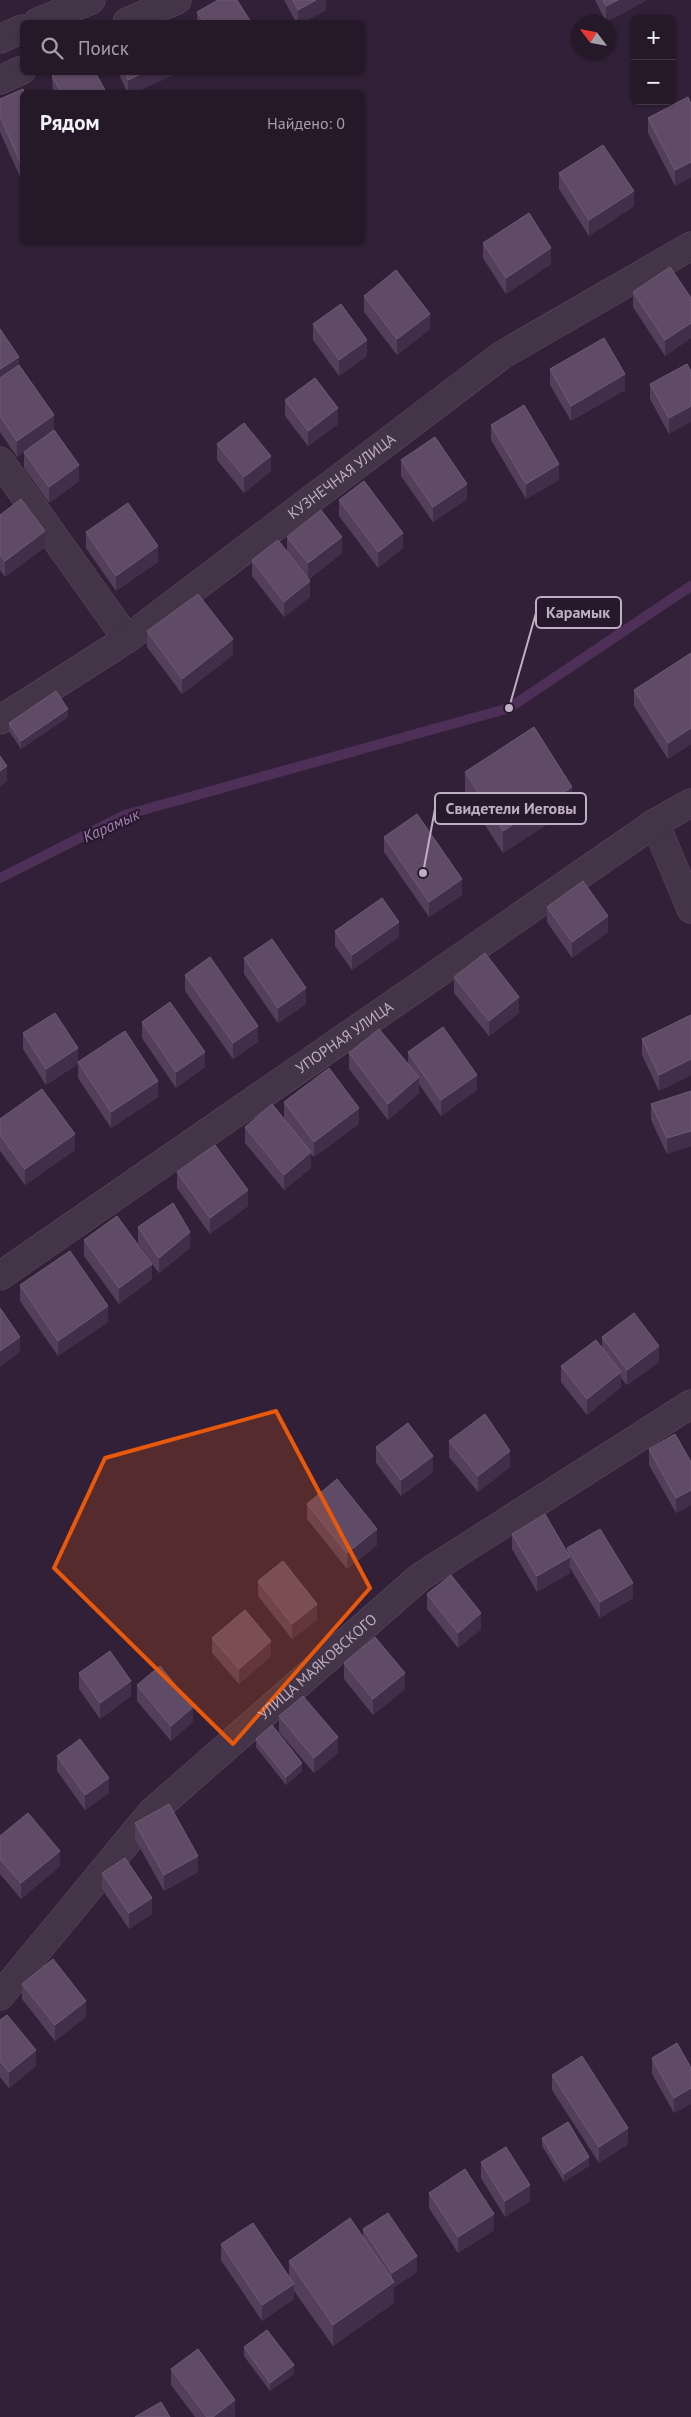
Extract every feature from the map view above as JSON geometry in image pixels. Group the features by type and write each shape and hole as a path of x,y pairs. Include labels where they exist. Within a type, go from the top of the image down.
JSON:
{"street":[{"path":"43,20 90,0"},
{"path":"132,20 178,0"},
{"path":"0,39 20,30"},
{"path":"0,80 20,71"},
{"name":"КУЗНЕЧНАЯ УЛИЦА","path":"0,720 127,639 502,355 691,246"},
{"path":"0,461 127,639"},
{"name":"УПОРНАЯ УЛИЦА","path":"0,1276 655,823 691,803"},
{"path":"655,823 691,909"},
{"name":"УЛИЦА МАЯКОВСКОГО","path":"0,1996 151,1812 420,1577 691,1404"}],"highlighted area":[{"path":"276,1411 370,1588 233,1744 54,1568 105,1458"}],"building":[{"path":"218,0 237,0 250,20 203,20 197,12"},
{"path":"293,0 316,0 298,10"},
{"path":"603,0 618,0 606,6"},
{"path":"97,75 105,90 60,90 52,76"},
{"path":"126,75 139,75 128,80"},
{"path":"20,90 20,162 0,116 0,99"},
{"path":"688,97 691,104 691,162 675,170 648,118 676,105"},
{"path":"603,145 634,191 589,220 559,173"},
{"path":"529,213 551,248 506,278 483,243"},
{"path":"670,267 691,298 691,323 665,340 633,292"},
{"path":"396,270 430,314 397,339 364,296"},
{"path":"341,304 367,340 339,360 313,324"},
{"path":"0,329 19,357 0,369"},
{"path":"604,338 625,374 571,406 550,369"},
{"path":"687,364 691,371 691,406 669,418 650,384"},
{"path":"19,365 54,415 17,441 0,416 0,378"},
{"path":"315,378 338,408 308,431 285,400"},
{"path":"524,405 559,464 526,484 491,425"},
{"path":"244,423 271,456 244,477 217,444"},
{"path":"54,430 79,465 49,487 24,452"},
{"path":"435,437 467,484 433,507 401,460"},
{"path":"364,481 403,533 378,552 339,500"},
{"path":"21,499 45,531 5,561 0,555 0,515"},
{"path":"128,503 158,546 116,576 86,532"},
{"path":"321,510 342,537 308,563 287,537"},
{"path":"278,540 310,581 284,602 252,560"},
{"path":"198,594 233,639 182,679 147,631"},
{"path":"691,653 691,728 668,743 634,690"},
{"path":"56,691 68,709 21,741 9,723"},
{"path":"534,727 572,787 503,831 465,772"},
{"path":"0,756 7,766 0,771"},
{"path":"417,814 462,879 429,902 384,837"},
{"path":"583,881 608,916 572,942 547,907"},
{"path":"382,898 399,922 352,955 335,931"},
{"path":"272,939 306,988 278,1008 244,958"},
{"path":"485,953 519,997 489,1021 454,977"},
{"path":"210,957 258,1026 233,1043 185,975"},
{"path":"170,1002 205,1052 176,1072 142,1022"},
{"path":"55,1013 78,1048 46,1069 23,1033"},
{"path":"691,1015 691,1059 659,1075 642,1039"},
{"path":"443,1027 477,1075 441,1100 408,1052"},
{"path":"379,1029 419,1077 388,1104 349,1053"},
{"path":"125,1031 158,1081 111,1112 78,1062"},
{"path":"329,1068 359,1108 314,1142 284,1102"},
{"path":"42,1089 75,1134 25,1169 0,1135 0,1119"},
{"path":"691,1091 691,1131 667,1138 651,1104"},
{"path":"272,1104 311,1152 284,1175 245,1127"},
{"path":"215,1145 248,1190 210,1218 177,1172"},
{"path":"173,1203 190,1232 159,1258 138,1227"},
{"path":"117,1216 152,1264 119,1288 84,1240"},
{"path":"70,1251 108,1306 58,1341 20,1285"},
{"path":"0,1308 20,1337 0,1351"},
{"path":"634,1313 659,1346 627,1370 602,1337"},
{"path":"596,1340 621,1372 587,1399 561,1366"},
{"path":"485,1414 510,1451 478,1476 449,1441"},
{"path":"408,1423 433,1456 401,1480 376,1447"},
{"path":"675,1434 691,1462 691,1490 676,1498 649,1449"},
{"path":"337,1479 377,1529 347,1553 307,1504"},
{"path":"545,1514 570,1557 537,1576 512,1534"},
{"path":"600,1529 633,1583 600,1602 567,1548"},
{"path":"283,1561 317,1604 292,1624 258,1581"},
{"path":"451,1575 481,1613 458,1633 427,1594"},
{"path":"245,1610 271,1641 239,1669 212,1638"},
{"path":"375,1637 405,1673 373,1699 344,1663"},
{"path":"110,1651 131,1681 100,1703 79,1673"},
{"path":"160,1666 193,1707 171,1726 137,1685"},
{"path":"303,1696 338,1737 314,1758 279,1716"},
{"path":"272,1725 302,1763 286,1777 256,1739"},
{"path":"80,1739 109,1778 85,1795 57,1756"},
{"path":"169,1804 198,1856 164,1875 135,1823"},
{"path":"28,1813 60,1851 21,1883 0,1859 0,1836"},
{"path":"125,1858 152,1898 129,1913 102,1873"},
{"path":"53,1959 86,2001 55,2025 22,1984"},
{"path":"7,2015 36,2050 9,2072 0,2061 0,2020"},
{"path":"677,2043 691,2068 691,2088 674,2098 652,2058"},
{"path":"582,2056 628,2128 599,2147 552,2075"},
{"path":"568,2122 589,2157 564,2174 542,2138"},
{"path":"506,2147 530,2185 505,2201 481,2162"},
{"path":"465,2169 494,2214 458,2237 429,2193"},
{"path":"388,2213 417,2256 392,2273 363,2229"},
{"path":"350,2218 394,2282 333,2325 289,2261"},
{"path":"253,2223 294,2284 262,2305 221,2244"},
{"path":"267,2330 294,2365 270,2383 244,2347"},
{"path":"198,2349 235,2400 213,2417 207,2417 171,2369"},
{"path":"161,2402 170,2417 135,2417"}],"waterway":[{"name":"Карамык","path":"0,878 125,815 509,708 691,586"}],"place":[{"name":"Карамык","path":"509,708"},
{"name":"Свидетели Иеговы","path":"423,873"}]}
